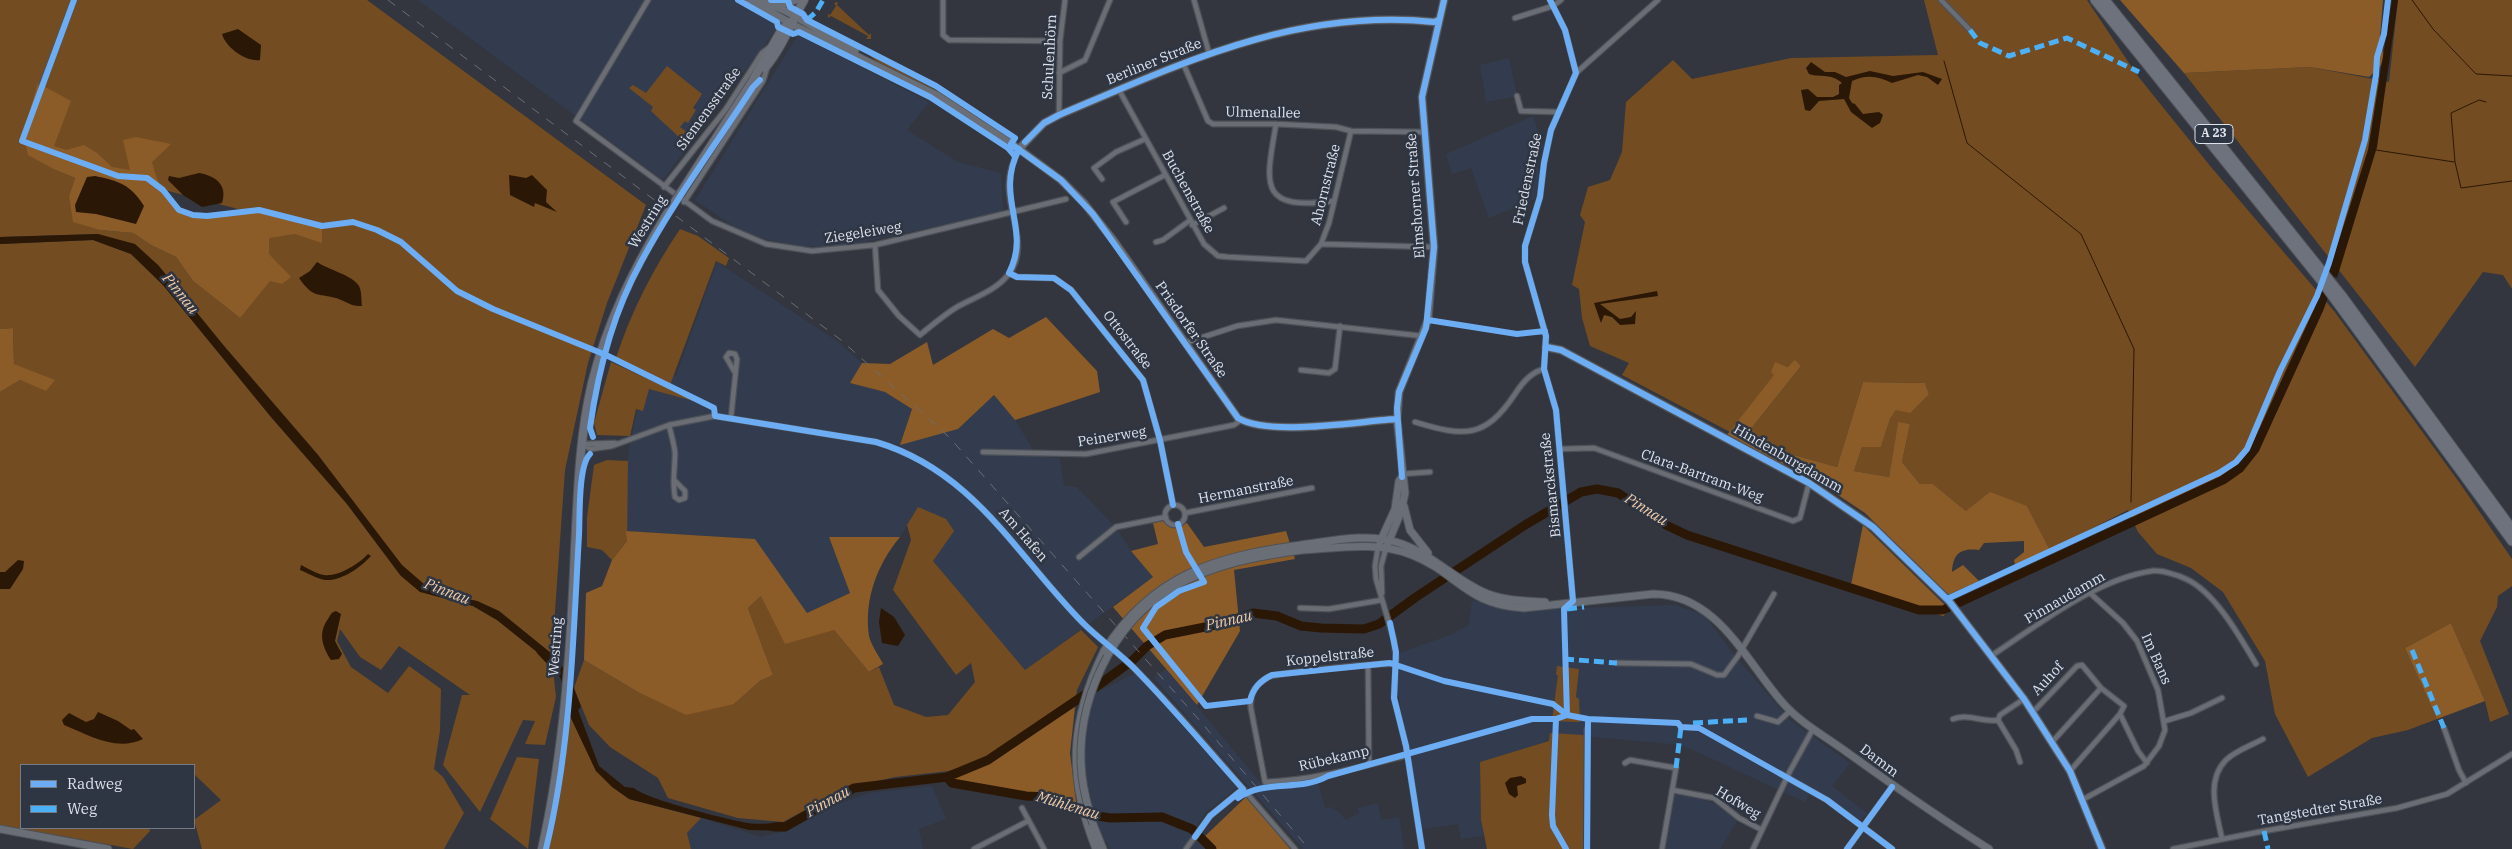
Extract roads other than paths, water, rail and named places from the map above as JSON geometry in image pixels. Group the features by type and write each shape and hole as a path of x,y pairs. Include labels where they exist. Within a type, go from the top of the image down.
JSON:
{"highway":[{"name":"A 23","path":"2095,0 2321,274 2342,296 2512,529"},
{"name":"A 23","path":"2105,0 2321,274 2341,306 2512,541"}],"main road":[{"name":"Prisdorfer Straße","path":"749,0 848,46 863,58 938,96 1019,149 1061,180 1094,214 1241,420"},
{"name":"Prisdorfer Straße","path":"759,0 775,6 792,19"},
{"path":"775,6 785,5 796,0"},
{"name":"Westring","path":"754,87 772,45 804,0"},
{"name":"Elmshorner Straße","path":"1431,557 1412,533 1404,504 1405,481 1402,475 1398,419 1399,392 1423,337 1428,320 1434,247 1422,97 1444,0"},
{"name":"Westring","path":"542,849 560,751 569,642 581,444 592,385 607,334 628,283 665,218 754,87 788,32 792,19"},
{"name":"Berliner Straße","path":"1019,149 1044,123 1059,115 1209,53 1242,42 1341,22 1397,19 1434,22 1439,20"},
{"name":"Hindenburgdamm","path":"1546,348 1561,350 1809,483 1873,528 1949,601 2024,699 2070,771 2102,849"},
{"path":"1241,420 1254,424 1300,427 1398,419"},
{"name":"Elmshorner Straße","path":"1386,548 1386,539 1402,475"},
{"name":"Elmshorner Straße","path":"1378,547 1386,539 1404,504"},
{"path":"1096,849 1082,776 1083,727 1094,685 1118,640 1141,612 1159,598 1200,574 1249,559 1302,547 1386,539 1412,547 1431,557 1442,569"},
{"path":"1302,547 1378,547 1411,554 1442,569 1476,596 1498,605 1524,608 1564,602"},
{"path":"1457,580 1486,593 1509,600 1564,602"},
{"path":"1476,596 1486,593"},
{"name":"Damm","path":"1564,602 1653,594 1680,598 1710,614 1790,711 1892,786 1989,849"},
{"path":"1524,608 1531,601"},
{"path":"1090,825 1104,849"},
{"path":"0,829 108,849"}],"street":[{"path":"42,85 74,0"},
{"name":"Ziegeleiweg","path":"648,0 576,121 684,202 725,228 766,244 812,251 875,245 1066,199"},
{"path":"943,0 942,30 943,35 948,40 1060,41"},
{"name":"Schulenhörn","path":"1059,115 1060,41 1065,0"},
{"path":"1059,73 1085,60 1110,0"},
{"path":"1194,0 1209,53"},
{"path":"1550,0 1565,30 1576,73 1658,0"},
{"path":"1515,18 1553,6 1560,0"},
{"path":"1941,0 1970,30"},
{"name":"Siemensstraße","path":"664,187 708,133 762,53 772,45"},
{"name":"Ulmenallee","path":"1184,63 1208,121 1213,124 1276,124 1336,127 1351,131 1424,132"},
{"name":"Friedenstraße","path":"1544,369 1546,348 1542,317 1525,262 1525,246 1540,197 1544,162 1551,130 1576,73"},
{"name":"Siemensstraße","path":"684,202 754,87"},
{"name":"Buchenstraße","path":"1119,90 1191,223 1211,252 1228,258 1306,261 1321,244"},
{"path":"1517,96 1522,111 1559,112"},
{"path":"1276,124 1268,171 1272,190 1278,197 1290,201 1334,202"},
{"name":"Ahornstraße","path":"1321,244 1334,202 1351,131"},
{"path":"1102,179 1094,168 1116,152 1145,139"},
{"name":"Berliner Straße","path":"1009,274 1018,247 1009,178 1019,149"},
{"path":"1126,222 1113,202 1165,175"},
{"path":"1156,242 1224,208"},
{"path":"1321,244 1434,247"},
{"path":"875,245 878,290 899,316 920,335 957,308 995,288 1009,274"},
{"name":"Ottostraße","path":"1009,274 1018,277 1054,278 1071,290 1143,380 1160,440 1173,505"},
{"path":"1185,343 1256,322 1276,320 1423,337"},
{"path":"1302,370 1329,373 1335,369 1340,326"},
{"path":"1415,422 1460,432 1476,430 1498,415 1530,376 1544,369"},
{"name":"Bismarckstraße","path":"1544,369 1554,402 1560,449 1573,601"},
{"path":"731,417 734,371"},
{"name":"Am Hafen","path":"581,444 596,449 623,443 669,425 715,416 731,417 876,442 894,447 928,464 957,484 992,517 1083,622 1133,667 1295,849"},
{"name":"Peinerweg","path":"983,452 1086,454 1234,425 1241,420"},
{"path":"669,425 674,444 674,480"},
{"name":"Clara-Bartram-Weg","path":"1560,449 1594,448 1793,521 1800,518 1809,483"},
{"path":"1402,475 1430,472"},
{"name":"Hermanstraße","path":"1185,513 1312,488"},
{"path":"1166,517 1168,508 1173,505"},
{"name":"Hermanstraße","path":"1173,505 1179,506 1185,513"},
{"name":"Hermanstraße","path":"1079,557 1116,527 1166,517 1172,524 1178,524 1184,519 1185,513"},
{"name":"Elmshorner Straße","path":"1378,547 1375,566 1396,652 1394,698 1408,755 1422,849"},
{"name":"Elmshorner Straße","path":"1382,600 1381,566 1386,548"},
{"name":"Pinnaudamm","path":"1991,656 2090,593 2122,578 2155,571 2186,579 2209,596 2241,639 2256,664"},
{"name":"Im Bans","path":"2082,800 2135,772 2147,762 2163,738 2165,721 2158,690 2137,641 2123,623 2090,593"},
{"path":"1617,663 1691,664 1721,676 1726,673 1741,650 1774,594"},
{"path":"1300,608 1328,609 1382,600"},
{"name":"Koppelstraße","path":"1265,782 1250,701 1258,684 1272,675 1396,664"},
{"path":"1368,665 1369,764"},
{"name":"Auhof","path":"2033,712 2077,666 2082,665 2101,688 2124,706 2120,714 2138,751 2147,762"},
{"path":"2052,741 2101,688"},
{"path":"2165,721 2191,713 2222,698"},
{"path":"1998,720 2000,715 2024,699"},
{"path":"1757,716 1778,722 1790,711"},
{"path":"2070,771 2120,714"},
{"path":"1953,719 1964,715 1990,722 1998,720"},
{"path":"1998,720 2016,750 2020,762"},
{"path":"2444,728 2458,770 2466,783"},
{"path":"1587,729 1588,849"},
{"path":"1753,849 1813,729"},
{"path":"2222,839 2213,793 2219,770 2227,760 2263,739"},
{"name":"Rübekamp","path":"1265,782 1314,778 1408,755"},
{"path":"2510,756 2512,762"},
{"name":"Tangstedter Straße","path":"2173,849 2397,808 2447,794 2510,756"},
{"path":"1625,763 1630,760 1676,768 1662,849"},
{"path":"1781,774 1827,800 1892,849"},
{"path":"1847,849 1892,786"},
{"path":"1186,849 1210,816 1243,790"},
{"name":"Hofweg","path":"1672,790 1714,798 1739,818 1762,830"},
{"path":"1022,808 1044,849"},
{"path":"974,849 1028,820"}],"water":[{"path":"2392,0 2398,0 2377,147 2337,278 2330,268 2368,150"},
{"path":"238,29 261,45 260,60 249,59 237,53 224,39 222,34"},
{"path":"1811,62 1825,72 1835,72 1846,77 1870,71 1893,76 1923,72 1942,79 1938,85 1927,77 1918,75 1892,83 1872,77 1862,77 1852,81 1849,98 1852,103 1863,114 1879,112 1883,115 1880,123 1872,128 1851,112 1844,99 1819,101 1810,111 1805,110 1801,90 1808,89 1817,97 1833,97 1839,94 1839,85 1842,83 1834,78 1809,74 1806,68"},
{"path":"199,173 210,176 219,182 223,191 222,203 202,207 183,195 168,180 169,176 179,178"},
{"path":"509,175 526,178 532,175 547,190 546,202 557,212 535,203 534,207 510,195"},
{"path":"95,176 117,182 134,193 144,206 136,224 96,214 76,212 75,205 87,177"},
{"path":"98,234 135,244 158,265 224,346 318,455 402,565 425,585 448,595 477,601 499,611 552,654 547,660 497,620 473,606 420,592 401,576 347,504 271,417 163,285 131,254 93,240 0,244 0,237"},
{"path":"317,262 356,282 361,291 362,306 355,306 336,298 315,294 308,289 299,278 310,271"},
{"path":"1657,291 1658,296 1600,304 1620,319 1631,317 1636,311 1635,324 1620,325 1612,317 1604,315 1601,323 1594,303"},
{"path":"368,554 371,556 357,569 345,576 332,580 319,578 300,570 301,565 321,574 336,574 354,566"},
{"path":"18,560 24,561 23,569 10,589 0,589 0,572 5,572"},
{"path":"881,608 894,617 905,635 898,646 882,643 879,622"},
{"path":"336,611 341,614 335,641 342,654 339,659 331,660 323,645 322,634 325,624 332,613"},
{"path":"572,694 599,766 625,787 634,788 654,798 706,814 757,824 783,822 785,831 749,830 629,799 612,787 596,771 570,716"},
{"path":"98,712 118,721 131,730 134,729 143,739 123,744 103,741 64,725 62,720 69,713 86,722 94,719"},
{"path":"1521,776 1526,779 1526,783 1517,786 1518,795 1515,798 1509,794 1505,783 1510,778"}],"waterway":[{"path":"2412,0 2433,29 2476,74 2512,76"},
{"path":"1944,61 1967,143 2081,234 2134,349 2131,502"},
{"path":"2486,102 2479,100 2451,113 2455,162 2461,188 2512,181"},
{"path":"2376,150 2454,162"},
{"name":"Pinnau","path":"774,827 785,827 854,788 947,777 988,760 1096,687 1133,660 1147,646 1165,635 1220,624 1253,613 1277,616 1301,626 1321,628 1364,629 1379,624 1416,597 1525,525 1581,492 1597,489 1618,493 1666,525 1687,535 1919,610 1943,610 2223,480 2240,468 2255,449 2319,309 2336,262"},
{"name":"Pinnau","path":"541,651 564,675 576,706"},
{"name":"Mühlenau","path":"947,777 952,783 1026,796 1050,797 1086,814 1110,818 1162,817 1192,829 1212,849"}],"railway":[{"path":"388,0 841,340 949,437 1201,722 1309,849"}]}
